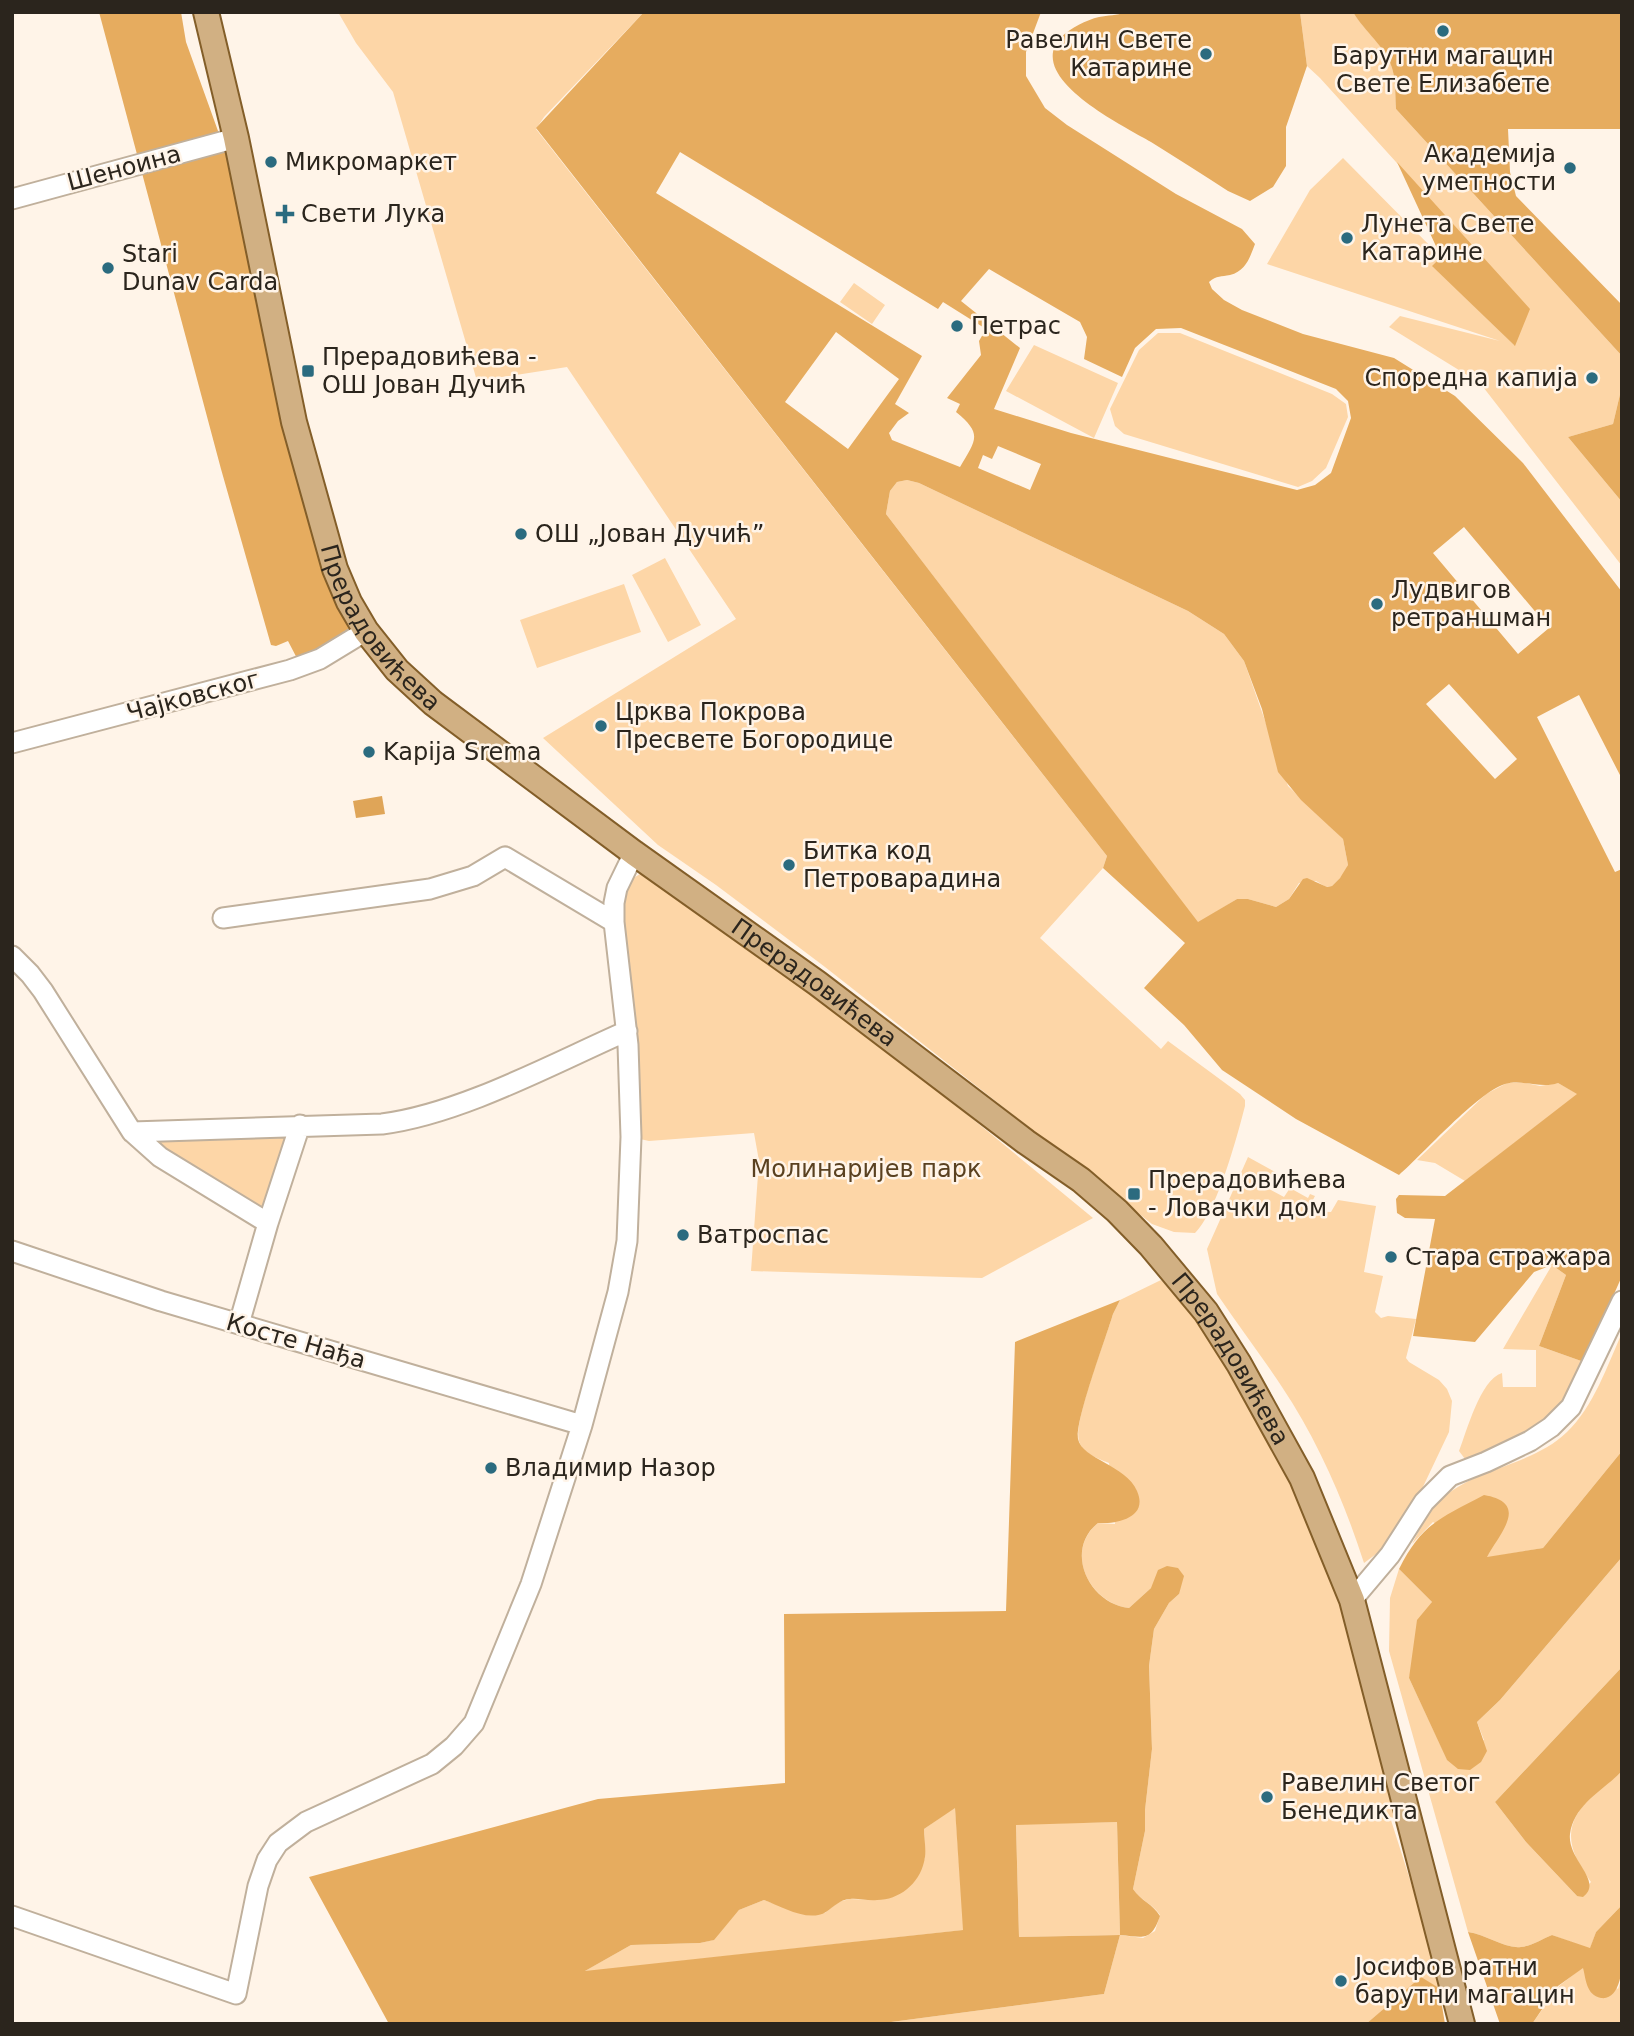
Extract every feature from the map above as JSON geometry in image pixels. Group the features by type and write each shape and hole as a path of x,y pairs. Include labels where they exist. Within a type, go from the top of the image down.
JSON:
{"main road":[{"name":"Прерадовићева","path":"206,12 236,138 294,422 335,569 366,631 397,670 433,703 634,853 817,983 1026,1142 1082,1180 1117,1211 1169,1266 1206,1312 1239,1364 1302,1478 1352,1600 1462,2024"},
{"name":"Прерадовићева","path":"1447,1962 1478,2024"}],"street":[{"name":"Шеноина","path":"12,199 236,138"},
{"name":"Чајковског","path":"12,743 290,670 320,659 366,631"},
{"path":"12,1916 236,1994 258,1886 267,1860 278,1843 306,1822 432,1764 454,1746 474,1723 531,1584 582,1425 618,1292 627,1241 631,1137 627,1031 614,922 617,888 634,853"},
{"path":"223,918 430,889 473,876 505,857 614,922"},
{"path":"12,956 43,991 132,1132 160,1157 268,1223"},
{"path":"132,1132 405,1121 471,1099 627,1031"},
{"path":"239,1324 300,1125"},
{"name":"Косте Нађа","path":"12,1251 92,1280 582,1425"},
{"path":"1352,1600 1390,1555 1424,1502 1450,1476 1530,1441 1551,1427 1571,1407 1622,1301"}],"green space":[{"path":"338,12 644,12 544,117 536,129 1107,856 1103,868 1040,938 1161,1049 1168,1041 1245,1100 1237,1136 1218,1192 1211,1209 1195,1233 1174,1232 1152,1224 825,967 658,845 543,738 736,619 567,367 477,381 393,92 356,43"},
{"path":"1300,12 1353,12 1389,60 1394,78 1396,109 1622,356 1622,386 1613,424 1568,437 1622,502 1622,566 1480,383 1389,327 1400,316 1500,341 1267,264 1310,190 1343,158 1441,257 1433,266 1514,345 1529,309 1307,66"},
{"path":"854,283 885,305 872,324 840,302"},
{"path":"1158,333 1180,333 1332,394 1346,404 1348,417 1326,468 1312,481 1298,487 1124,434 1115,426 1110,409 1139,350"},
{"path":"1034,345 1118,383 1094,438 1006,391"},
{"path":"907,480 919,483 1188,611 1224,634 1244,661 1288,786 1343,839 1348,865 1345,873 1332,886 1326,887 1316,881 1299,883 1289,899 1276,907 1248,899 1237,899 1198,923 886,514 890,491 897,482"},
{"path":"665,558 701,625 668,642 632,575"},
{"path":"624,584 641,632 537,668 520,620"},
{"name":"Молинаријев парк","path":"640,874 806,989 913,1070 1093,1218 982,1278 751,1271 759,1161 754,1133 649,1141 631,1137 617,888"},
{"path":"1507,1083 1540,1086 1558,1083 1578,1094 1465,1181 1435,1163 1417,1160 1486,1094"},
{"path":"300,1125 268,1223 132,1132"},
{"path":"1248,1157 1277,1173 1269,1189 1284,1197 1290,1188 1308,1198 1310,1194 1315,1196 1307,1211 1331,1212 1338,1200 1376,1206 1364,1272 1383,1276 1375,1312 1381,1318 1388,1316 1416,1319 1406,1358 1439,1380 1452,1401 1449,1432 1421,1491 1391,1543 1364,1563 1339,1494 1307,1429 1274,1375 1217,1294 1207,1249"},
{"path":"1552,1265 1566,1275 1539,1346 1584,1362 1569,1394 1544,1425 1465,1459 1459,1451 1475,1407 1487,1385 1502,1373 1503,1387 1536,1387 1536,1350 1503,1349"},
{"path":"1161,1280 1198,1319 1231,1366 1293,1484 1341,1602 1401,1820 1390,1817 1419,1908 1439,1988 1421,1978 1366,2024 876,2024 1104,1994 1120,1935 1143,1938 1155,1931 1160,1915 1133,1889 1145,1831 1152,1749 1149,1666 1154,1629 1169,1603 1179,1594 1151,1588 1129,1608 1103,1597 1093,1587 1082,1561 1083,1548 1088,1535 1098,1523 1115,1524 1109,1463 1084,1449 1079,1441 1078,1431 1091,1379 1120,1300"},
{"path":"1622,1333 1622,1451 1543,1548 1486,1558 1433,1522 1412,1544 1429,1512 1451,1491 1484,1474 1537,1453 1567,1432 1592,1398"},
{"path":"1622,1557 1622,1667 1495,1802 1526,1842 1577,1896 1591,1882 1572,1847 1572,1825 1585,1804 1622,1771 1622,1905 1596,1932 1590,1949 1552,1935 1529,1945 1515,1947 1468,1932 1389,1651 1390,1598 1399,1569 1432,1602 1409,1678 1447,1759 1484,1740 1477,1722 1500,1700"},
{"path":"955,1807 964,1930 583,1972 631,1945 700,1943 713,1940 739,1910 764,1900 800,1913 825,1913 838,1902 850,1899 877,1900 925,1859 924,1829"},
{"path":"1117,1822 1120,1935 1019,1937 1016,1824"},
{"path":"1583,1967 1618,1989 1622,1977 1622,2024 1532,2024 1559,1986"}],"shaded area":[{"path":"99,12 181,12 186,42 227,156 302,448 366,631 301,666 288,641 276,646 271,645 221,469"},
{"path":"644,12 1041,12 1026,52 1026,76 1045,108 1067,125 1176,194 1242,229 1255,244 1244,267 1209,282 1212,289 1224,300 1242,310 1303,334 1394,358 1455,396 1523,463 1622,592 1622,779 1579,695 1537,717 1615,872 1622,869 1622,1276 1584,1362 1539,1346 1566,1275 1552,1265 1534,1272 1475,1342 1413,1336 1435,1219 1405,1218 1397,1213 1396,1199 1399,1195 1445,1196 1577,1094 1558,1083 1505,1084 1466,1111 1399,1175 1296,1119 1222,1070 1184,1025 1144,988 1185,943 1103,868 1107,856 536,128","holes":["680,152 938,309 943,302 986,329 979,341 981,355 947,398 960,404 956,412 973,432 973,444 960,467 892,440 889,433 898,421 909,413 895,404 922,356 656,193","989,269 1080,322 1087,337 1084,359 1122,377 1135,348 1156,329 1181,328 1336,389 1348,401 1351,418 1331,473 1315,485 1297,490 1071,433 994,409 1020,348 961,301","836,332 899,379 848,449 785,402","998,446 1041,464 1030,490 978,468 983,455 992,459","907,480 919,483 1188,611 1224,634 1244,661 1262,709 1278,772 1301,800 1343,839 1348,865 1340,878 1327,887 1307,878 1303,879 1289,899 1276,907 1248,899 1237,899 1198,922 886,514 890,491 897,482","1464,527 1549,628 1518,654 1433,553","1449,684 1517,759 1495,779 1426,704"]},
{"path":"1125,12 1300,12 1307,66 1286,127 1286,166 1273,187 1250,201 1228,191 1102,113 1066,84 1056,69 1053,53 1061,37 1089,20"},
{"path":"1353,12 1622,12 1622,129 1508,129 1510,172 1516,196 1622,305 1622,356 1396,109 1394,78 1389,60"},
{"path":"1397,162 1530,309 1515,346 1432,266 1441,257"},
{"path":"1622,386 1622,502 1568,437 1613,424"},
{"path":"382,796 385,814 356,818 353,801"},
{"path":"1120,1300 1086,1397 1078,1439 1087,1452 1115,1468 1131,1482 1140,1500 1139,1508 1129,1518 1098,1523 1088,1535 1082,1561 1093,1587 1103,1597 1129,1608 1151,1588 1158,1570 1167,1566 1178,1568 1184,1576 1179,1594 1169,1603 1154,1629 1149,1666 1152,1749 1145,1831 1133,1889 1160,1916 1153,1930 1146,1936 1120,1935 1104,1994 876,2024 389,2024 309,1877 598,1799 785,1783 784,1614 1006,1611 1015,1342","holes":["955,1808 963,1930 585,1971 631,1945 700,1943 714,1940 739,1910 764,1900 811,1916 826,1912 846,1900 885,1899 900,1894 913,1884 924,1862 924,1829","1117,1822 1120,1935 1019,1937 1016,1825"]},
{"path":"1622,1451 1622,1557 1500,1700 1477,1722 1487,1751 1481,1762 1470,1770 1458,1769 1447,1760 1409,1678 1417,1620 1432,1602 1399,1569 1416,1541 1434,1523 1484,1495 1498,1499 1506,1505 1509,1512 1504,1529 1487,1557 1543,1548"},
{"path":"1622,1667 1622,1771 1583,1806 1573,1823 1571,1844 1589,1884 1583,1897 1577,1896 1526,1842 1495,1802"},
{"path":"1622,1905 1623,1960 1617,1988 1611,1996 1601,1998 1592,1994 1583,1968 1558,1986 1532,2024 1500,2024 1468,1932 1515,1947 1529,1945 1552,1935 1590,1948 1596,1932"},
{"path":"1421,1977 1439,1988 1445,2024 1366,2024"}],"place":[{"name":"Барутни магацин Свете Елизабете","path":"1443,31"},
{"name":"Равелин Свете Катарине","path":"1206,54"},
{"name":"Микромаркет","path":"271,162"},
{"name":"Академија уметности","path":"1570,168"},
{"name":"Свети Лука","path":"285,214"},
{"name":"Лунета Свете Катарине","path":"1347,238"},
{"name":"Stari Dunav Carda","path":"108,268"},
{"name":"Петрас","path":"957,326"},
{"name":"Прерадовићева - ОШ Јован Дучић","path":"308,371"},
{"name":"Споредна капија","path":"1592,378"},
{"name":"ОШ „Јован Дучић”","path":"521,534"},
{"name":"Лудвигов ретраншман","path":"1377,604"},
{"name":"Црква Покрова Пресвете Богородице","path":"601,726"},
{"name":"Kapija Srema","path":"369,752"},
{"name":"Битка код Петроварадина","path":"789,865"},
{"name":"Прерадовићева - Ловачки дом","path":"1134,1194"},
{"name":"Ватроспас","path":"683,1235"},
{"name":"Стара стражара","path":"1391,1257"},
{"name":"Владимир Назор","path":"491,1468"},
{"name":"Равелин Светог Бенедикта","path":"1267,1797"},
{"name":"Јосифов ратни барутни магацин","path":"1341,1981"}]}
